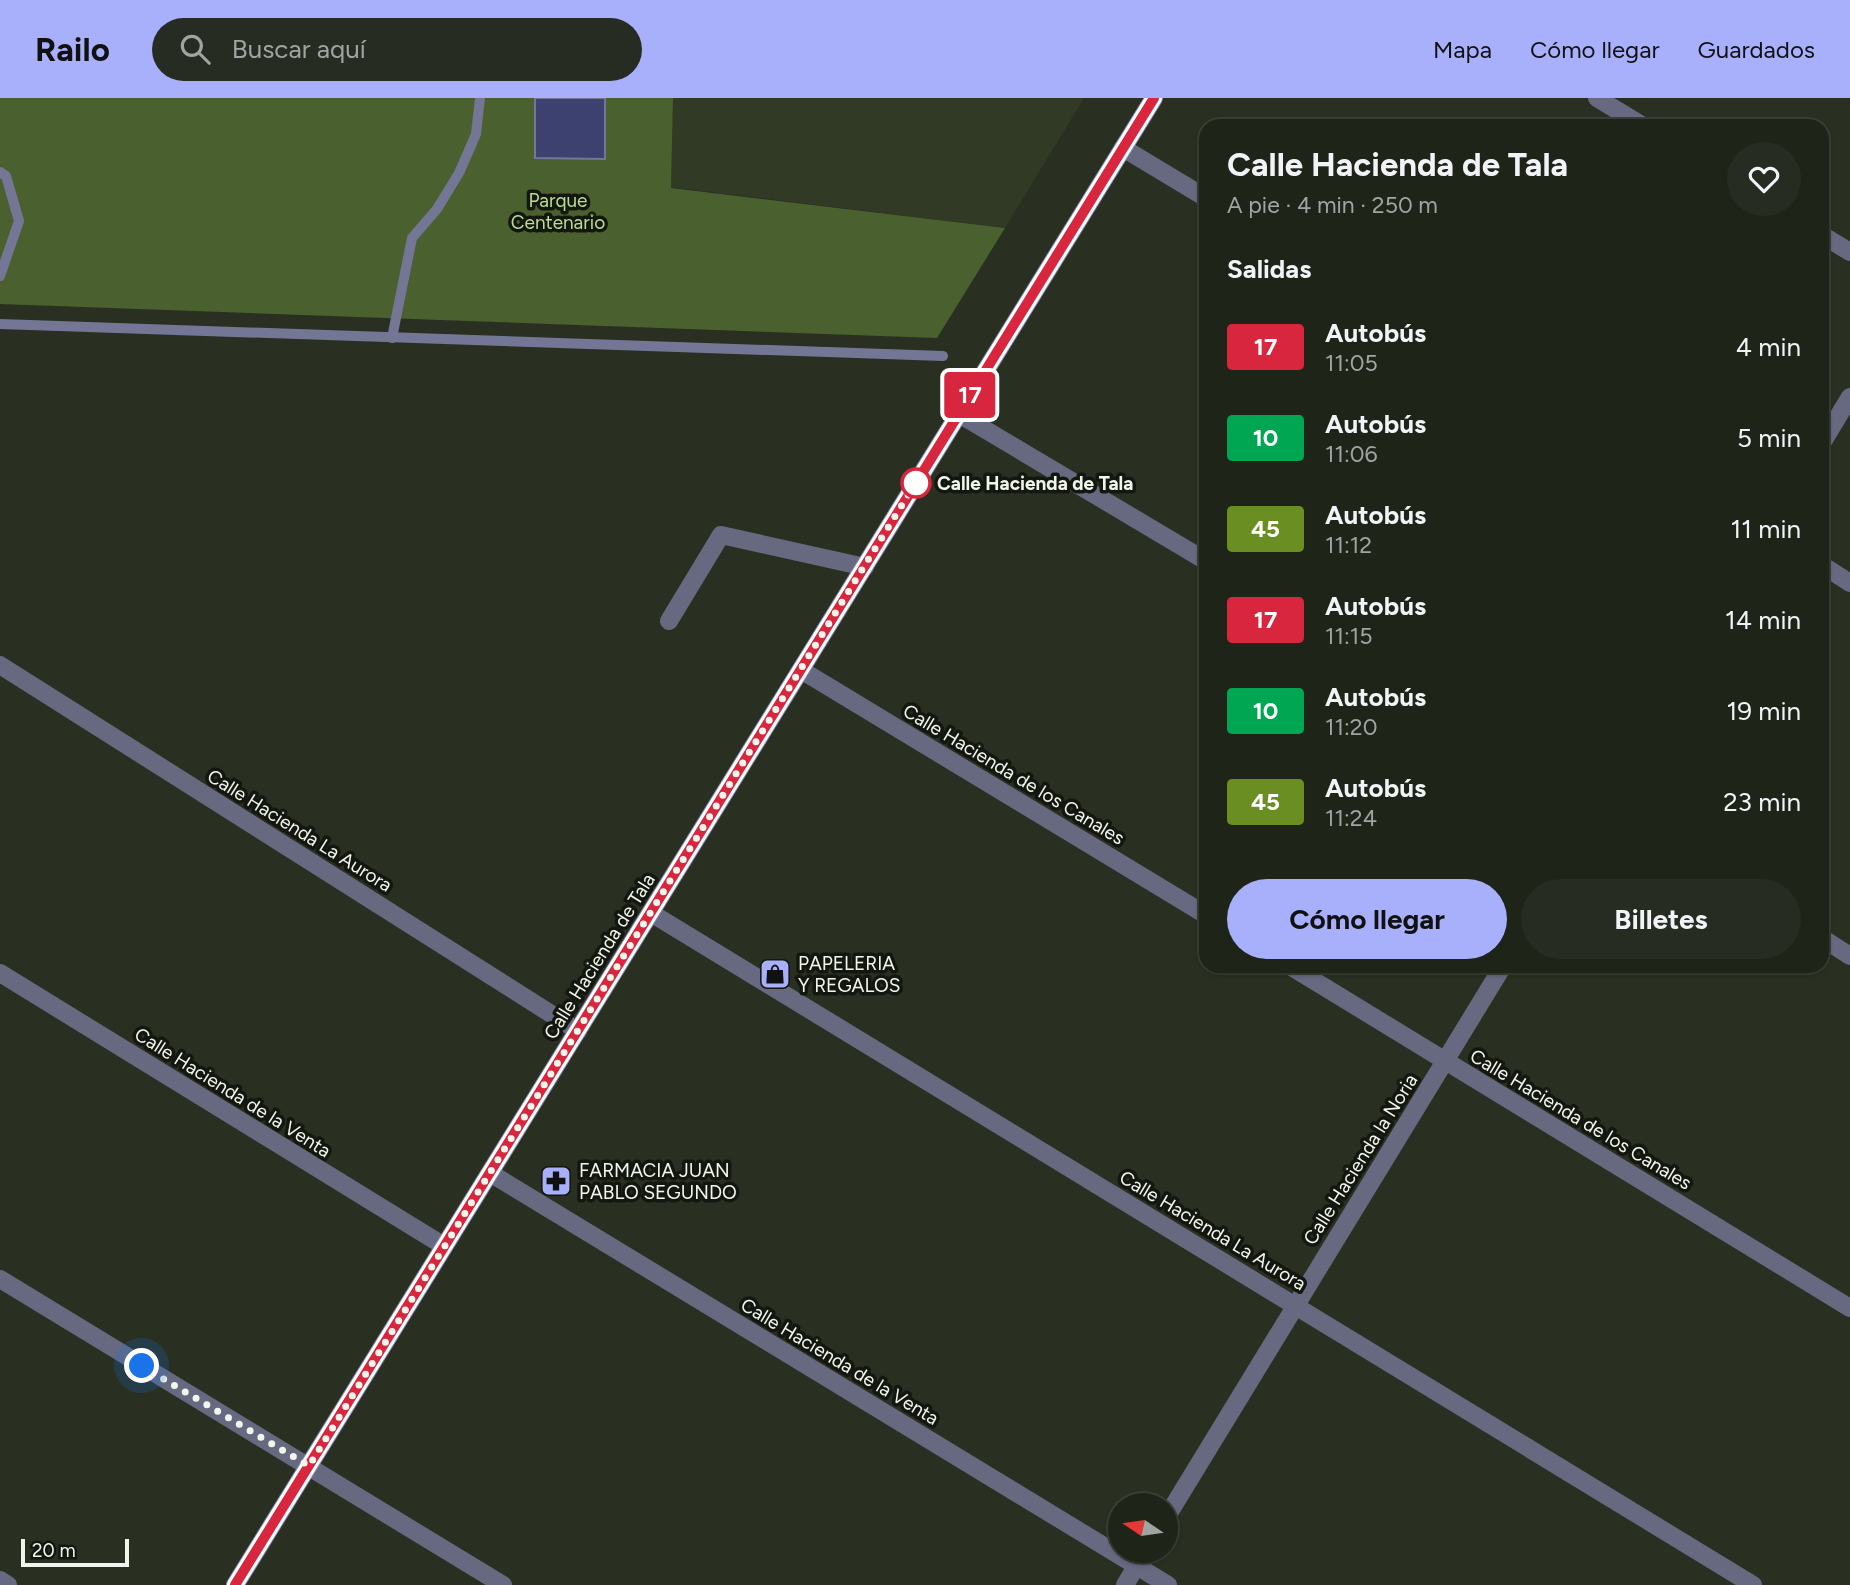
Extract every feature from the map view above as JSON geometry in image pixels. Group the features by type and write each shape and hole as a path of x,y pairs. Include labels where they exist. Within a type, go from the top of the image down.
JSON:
{"street":[{"name":"Calle Hacienda de Tala","path":"235,1585 1154,98"},
{"path":"1597,98 1632,119"},
{"path":"1123,148 1199,194"},
{"path":"1829,239 1850,252"},
{"path":"1829,432 1850,397"},
{"path":"959,414 1199,557"},
{"path":"669,621 721,535 864,566"},
{"path":"1829,570 1850,583"},
{"name":"Calle Hacienda La Aurora","path":"0,665 578,1031"},
{"name":"Calle Hacienda de los Canales","path":"801,670 1199,911"},
{"name":"Calle Hacienda La Aurora","path":"651,913 1753,1585"},
{"path":"1829,942 1850,956"},
{"name":"Calle Hacienda de la Venta","path":"0,973 444,1246"},
{"name":"Calle Hacienda de los Canales","path":"1302,973 1850,1308"},
{"name":"Calle Hacienda la Noria","path":"1178,1498 1499,973"},
{"name":"Calle Hacienda de la Venta","path":"490,1173 1108,1538"},
{"path":"0,1279 503,1585"},
{"path":"1125,1585 1138,1563"},
{"name":"Calle Hacienda de la Venta","path":"1146,1563 1168,1585"},
{"path":"0,1580 8,1585"}],"shaded area":[{"path":"673,98 1084,98 1005,228 671,187"}],"green space":[{"name":"Parque Centenario","path":"0,98 673,98 671,188 1005,228 937,338 0,304"}],"water":[{"path":"535,98 605,98 605,159 535,158"}],"waterway":[{"path":"392,338 412,238 437,209 459,173 476,134 480,98"},
{"path":"0,172 6,176 19,221 0,276"},
{"path":"0,324 943,356"}],"bus line":[{"name":"17","path":"235,1585 1154,98"}],"place":[{"name":"Calle Hacienda de Tala","path":"916,483"},
{"name":"PAPELERIA Y REGALOS","path":"775,974"},
{"name":"FARMACIA JUAN PABLO SEGUNDO","path":"556,1181"}],"route":[{"path":"142,1366 309,1466 918,479 916,483"}]}
